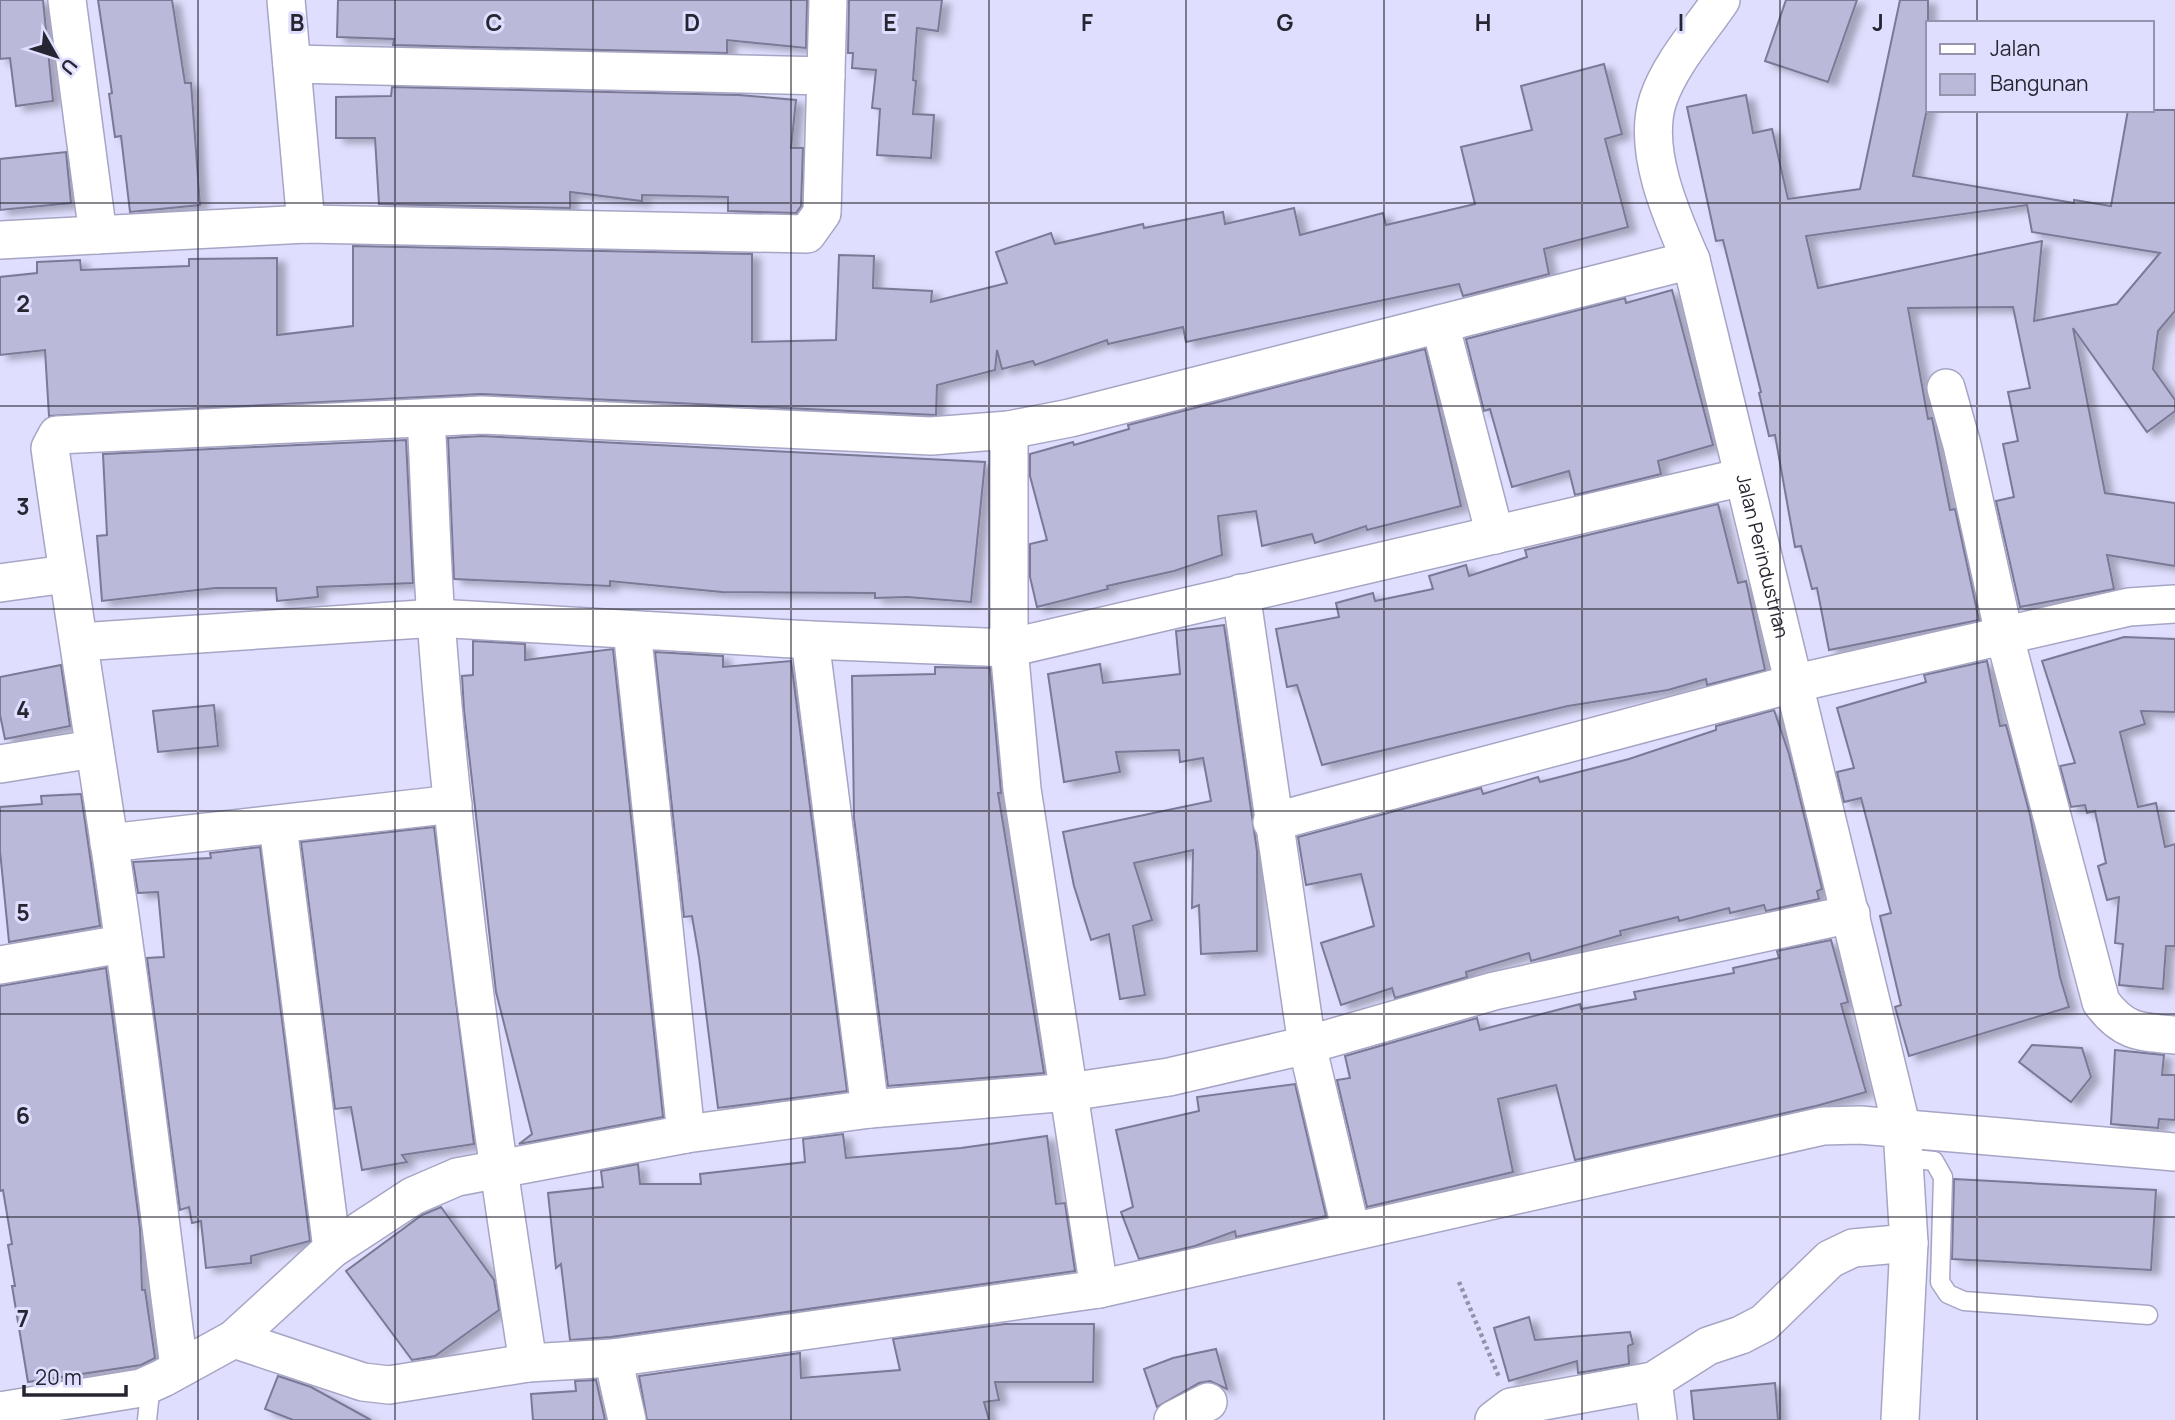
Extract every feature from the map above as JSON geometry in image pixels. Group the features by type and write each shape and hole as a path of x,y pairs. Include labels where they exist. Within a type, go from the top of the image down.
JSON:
{"street":[{"path":"67,0 98,235"},
{"path":"286,0 306,224"},
{"path":"0,240 306,224 807,234 822,213 828,0"},
{"name":"Jalan Perindustrian","path":"1721,0 1666,82 1657,102 1653,136 1668,206 1691,260 1792,684 1851,914 1903,1143 1909,1243 1904,1294 1900,1420"},
{"path":"292,64 826,76"},
{"path":"165,1375 122,944 80,642 66,574 50,448 57,435 482,415 931,436 1009,430 1070,418 1691,260"},
{"path":"1440,324 1495,535"},
{"path":"1946,388 1962,445 2004,634 2101,1002 2116,1022 2141,1032 2175,1035"},
{"path":"426,418 436,618 453,804 498,1168 528,1363"},
{"path":"1009,430 1009,648 1022,789 1099,1289"},
{"path":"80,642 436,618 810,640 1009,648 1743,477"},
{"path":"0,583 66,574"},
{"path":"1241,593 1272,822 1307,1045 1351,1231"},
{"path":"1272,822 1792,684 2129,607 2175,604"},
{"path":"632,630 686,1134"},
{"path":"810,640 870,1109"},
{"path":"0,764 93,749"},
{"path":"109,844 453,804"},
{"path":"278,826 332,1249"},
{"path":"0,1411 165,1375 234,1339 332,1249 431,1186 498,1168 686,1134 870,1109 1069,1092 1169,1077 1307,1045 1494,991 1851,914"},
{"path":"0,965 122,944"},
{"path":"234,1339 363,1381 390,1385 528,1363 612,1358 1099,1289 1823,1126 1903,1143 2175,1152"},
{"path":"1503,1413 1653,1381 1708,1346 1741,1335 1764,1323 1830,1259 1853,1248 1909,1243"},
{"path":"612,1358 627,1420"},
{"path":"1653,1381 1658,1420"},
{"path":"1173,1420 1208,1402"}],"lane":[{"path":"1903,1143 1934,1161 1942,1177 1940,1282 1948,1294 1964,1301 2148,1315"},
{"path":"147,1420 165,1375"}],"path":[{"path":"1459,1282 1503,1413"}],"building":[{"path":"0,0 43,0 53,101 16,106 10,58 0,59"},
{"path":"98,0 172,0 185,83 191,83 200,205 130,212 121,136 115,137 109,94 112,93"},
{"path":"338,0 807,0 806,48 727,40 727,53 393,45 394,39 337,37"},
{"path":"849,0 942,0 938,31 917,28 913,80 916,81 913,114 934,115 931,158 877,155 880,109 872,108 876,70 852,68 853,53 848,53"},
{"path":"1786,0 1857,0 1828,82 1765,61"},
{"path":"1900,0 1928,0 1926,112 1913,176 2074,203 2074,200 2111,206 2128,112 2175,110 2175,311 2158,331 2153,369 2175,400 2175,411 2147,432 2073,328 2105,493 2175,503 2175,566 2107,555 2114,589 2020,607 1996,501 2014,497 2003,444 2018,441 2008,392 2030,388 2013,307 1908,308 1928,419 1932,418 1950,510 1955,509 1979,620 1829,650 1817,588 1812,589 1801,546 1795,547 1775,435 1769,436 1759,393 1761,392 1723,240 1716,241 1687,107 1746,95 1753,133 1772,129 1788,199 1860,189","holes":["2027,205 2032,232 2160,253 2117,304 2034,321 2042,241 1818,288 1806,236"]},
{"path":"1604,64 1622,134 1605,139 1628,227 1544,249 1549,274 1463,296 1459,284 1186,342 1183,327 1108,344 1107,340 1035,365 1033,361 1002,369 997,350 995,370 937,385 936,415 481,394 49,416 45,350 0,355 0,277 37,273 37,262 80,260 81,270 189,266 189,259 277,258 277,335 353,326 353,246 752,254 752,342 836,340 839,255 874,256 873,288 932,291 931,302 1007,283 996,252 1051,233 1055,244 1143,224 1144,228 1223,212 1225,224 1294,208 1300,235 1383,213 1386,225 1475,204 1461,147 1532,130 1521,86"},
{"path":"392,87 739,95 796,100 791,148 803,148 801,206 796,213 728,211 728,197 642,195 642,201 570,192 570,208 379,204 375,138 336,138 336,97 391,96"},
{"path":"66,152 71,203 0,210 0,159"},
{"path":"1672,290 1713,445 1658,461 1661,474 1575,495 1569,471 1512,487 1490,409 1484,411 1466,339 1625,298 1626,303"},
{"path":"1425,349 1461,506 1367,530 1366,526 1315,543 1312,534 1262,546 1256,511 1218,516 1222,555 1174,571 1107,586 1108,589 1037,607 1030,577 1030,544 1047,540 1030,476 1030,454 1129,429 1128,425"},
{"path":"482,436 985,462 971,602 907,597 875,598 875,593 722,592 610,581 610,586 454,579 448,438"},
{"path":"406,440 413,583 317,587 318,597 277,601 276,588 215,588 102,601 97,536 107,535 103,454"},
{"path":"1718,504 1738,583 1746,581 1765,670 1707,685 1706,679 1668,690 1568,706 1322,765 1297,685 1287,687 1276,629 1339,617 1336,603 1373,593 1375,601 1433,589 1429,576 1466,565 1469,576 1527,557 1525,550"},
{"path":"1224,625 1257,851 1257,951 1201,954 1199,905 1192,908 1193,850 1134,863 1152,920 1133,926 1145,995 1120,999 1109,934 1091,940 1074,886 1063,832 1211,801 1203,758 1180,762 1179,750 1116,752 1120,772 1064,782 1048,674 1100,664 1103,683 1180,674 1176,631"},
{"path":"2124,637 2175,639 2175,712 2141,711 2145,724 2120,732 2138,807 2156,803 2165,847 2175,844 2175,946 2166,946 2163,989 2119,985 2123,944 2115,943 2119,897 2107,900 2098,866 2106,863 2095,811 2087,813 2085,805 2071,807 2060,766 2075,763 2042,661"},
{"path":"473,641 525,644 525,660 613,649 663,1117 519,1144 532,1134 496,992 464,710 462,676 473,675"},
{"path":"655,652 723,656 723,667 791,661 847,1091 718,1108 692,916 684,917"},
{"path":"1987,661 2000,726 2006,725 2030,815 2060,977 2069,1007 1909,1056 1895,1007 1901,1005 1880,916 1891,913 1861,798 1844,802 1837,772 1854,768 1837,708 1926,682 1924,675"},
{"path":"61,665 70,726 5,739 0,715 0,677"},
{"path":"935,667 990,668 1001,793 998,793 1044,1073 888,1086 854,818 852,676 935,674"},
{"path":"214,705 218,746 158,752 153,711"},
{"path":"1774,710 1789,754 1822,889 1817,891 1819,899 1766,911 1764,905 1730,913 1729,908 1679,921 1678,917 1620,931 1621,935 1531,961 1529,953 1466,972 1467,977 1395,998 1392,988 1341,1005 1321,943 1374,926 1361,874 1306,885 1298,837 1481,788 1483,794 1538,777 1540,782 1629,759 1716,730 1716,726"},
{"path":"81,794 100,926 9,942 0,851 0,807 42,804 41,796"},
{"path":"434,827 474,1144 402,1155 407,1162 362,1170 351,1107 335,1109 301,842"},
{"path":"260,847 310,1241 251,1256 251,1263 206,1268 201,1221 192,1223 189,1207 180,1210 147,958 164,957 158,892 138,893 133,862 211,858 210,853"},
{"path":"1831,940 1848,1002 1841,1004 1866,1092 1816,1106 1575,1160 1556,1085 1498,1099 1513,1172 1367,1207 1337,1080 1350,1078 1345,1056 1477,1018 1480,1030 1580,1004 1581,1009 1636,999 1634,992 1734,973 1733,968 1779,958 1777,951"},
{"path":"106,968 140,1228 142,1290 145,1290 155,1358 141,1365 28,1382 12,1286 15,1286 8,1245 12,1244 3,1190 0,1191 0,986"},
{"path":"2032,1045 2082,1048 2091,1077 2071,1102 2019,1062"},
{"path":"2115,1050 2164,1055 2162,1075 2175,1075 2175,1120 2159,1119 2158,1128 2111,1124"},
{"path":"1295,1084 1326,1216 1236,1237 1235,1231 1195,1246 1139,1259 1121,1212 1133,1207 1116,1130 1199,1111 1197,1097"},
{"path":"843,1134 846,1158 961,1148 1047,1136 1056,1204 1065,1203 1075,1271 611,1337 570,1340 561,1264 556,1268 548,1193 603,1187 601,1171 638,1164 640,1184 701,1184 700,1174 805,1162 803,1139"},
{"path":"1954,1179 2156,1190 2151,1270 1952,1259"},
{"path":"441,1207 494,1280 499,1310 435,1356 412,1360 346,1271 422,1215"},
{"path":"1529,1317 1535,1340 1630,1332 1633,1344 1628,1346 1629,1364 1578,1373 1577,1361 1509,1381 1494,1328"},
{"path":"1005,1324 1094,1324 1093,1382 995,1382 999,1400 984,1402 989,1420 647,1420 639,1376 800,1353 801,1378 900,1370 893,1339"},
{"path":"1216,1349 1227,1389 1210,1381 1199,1383 1157,1407 1144,1369 1173,1358"},
{"path":"278,1376 311,1387 371,1420 293,1420 265,1409"},
{"path":"596,1380 605,1420 533,1420 531,1394 576,1391 575,1381"},
{"path":"1775,1383 1778,1420 1694,1420 1691,1391"}]}
